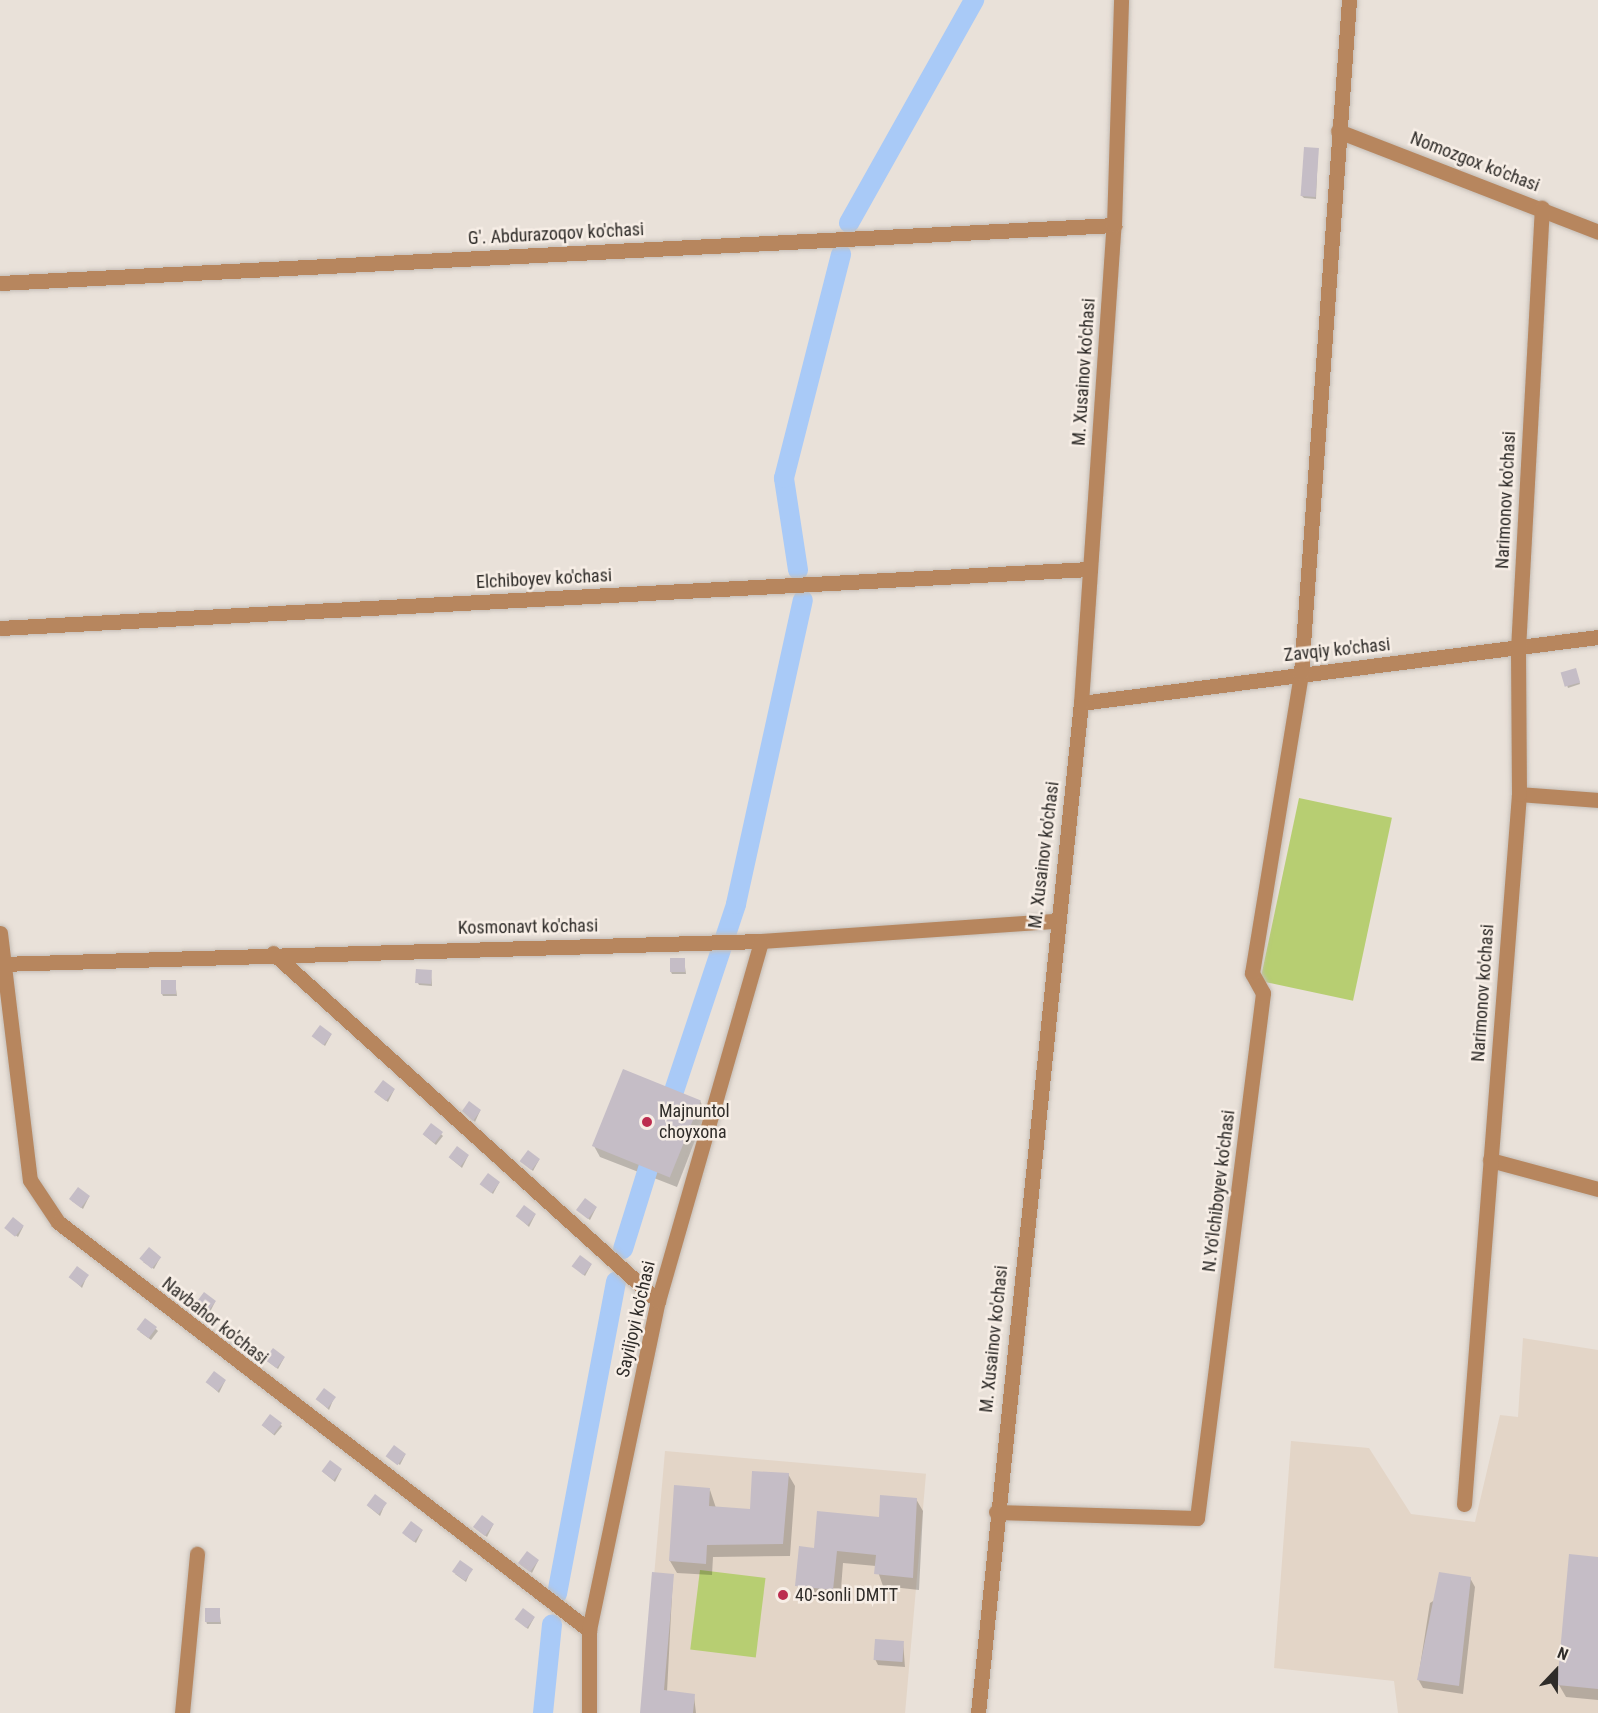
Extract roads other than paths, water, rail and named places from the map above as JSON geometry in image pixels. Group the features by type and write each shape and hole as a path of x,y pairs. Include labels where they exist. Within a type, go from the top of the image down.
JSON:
{"street":[{"name":"M. Xusainov ko'chasi","path":"978,1713 1056,921 1081,703 1114,225 1121,0"},
{"path":"1301,673 1349,0"},
{"name":"Nomozgox ko'chasi","path":"1338,131 1542,208 1598,232"},
{"name":"Narimonov ko'chasi","path":"1464,1504 1519,794 1518,649 1542,208"},
{"name":"G'. Abdurazoqov ko'chasi","path":"0,283 1114,225"},
{"name":"Elchiboyev ko'chasi","path":"0,628 1089,569"},
{"name":"Zavqiy ko'chasi","path":"1081,703 1301,673 1518,649 1598,637"},
{"name":"N.Yo'lchiboyev ko'chasi","path":"996,1512 1197,1518 1263,993 1252,973 1301,673"},
{"path":"1519,794 1598,800"},
{"name":"Kosmonavt ko'chasi","path":"1,964 273,953 761,940 1056,921"},
{"name":"Navbahor ko'chasi","path":"0,933 1,964 30,1180 58,1222 589,1630"},
{"name":"Sayiljoyi ko'chasi","path":"589,1713 589,1630 658,1301 761,940"},
{"path":"273,953 658,1301"},
{"path":"1490,1160 1598,1189"},
{"path":"182,1713 197,1554"}],"waterway":[{"path":"849,223 974,0"},
{"path":"798,570 784,478 841,254"},
{"path":"666,1115 736,904 803,600"},
{"path":"623,1249 656,1143"},
{"path":"557,1594 616,1282"},
{"path":"543,1713 552,1624"}],"place":[{"name":"Majnuntol choyxona","path":"647,1122"},
{"name":"40-sonli DMTT","path":"783,1595"}]}
